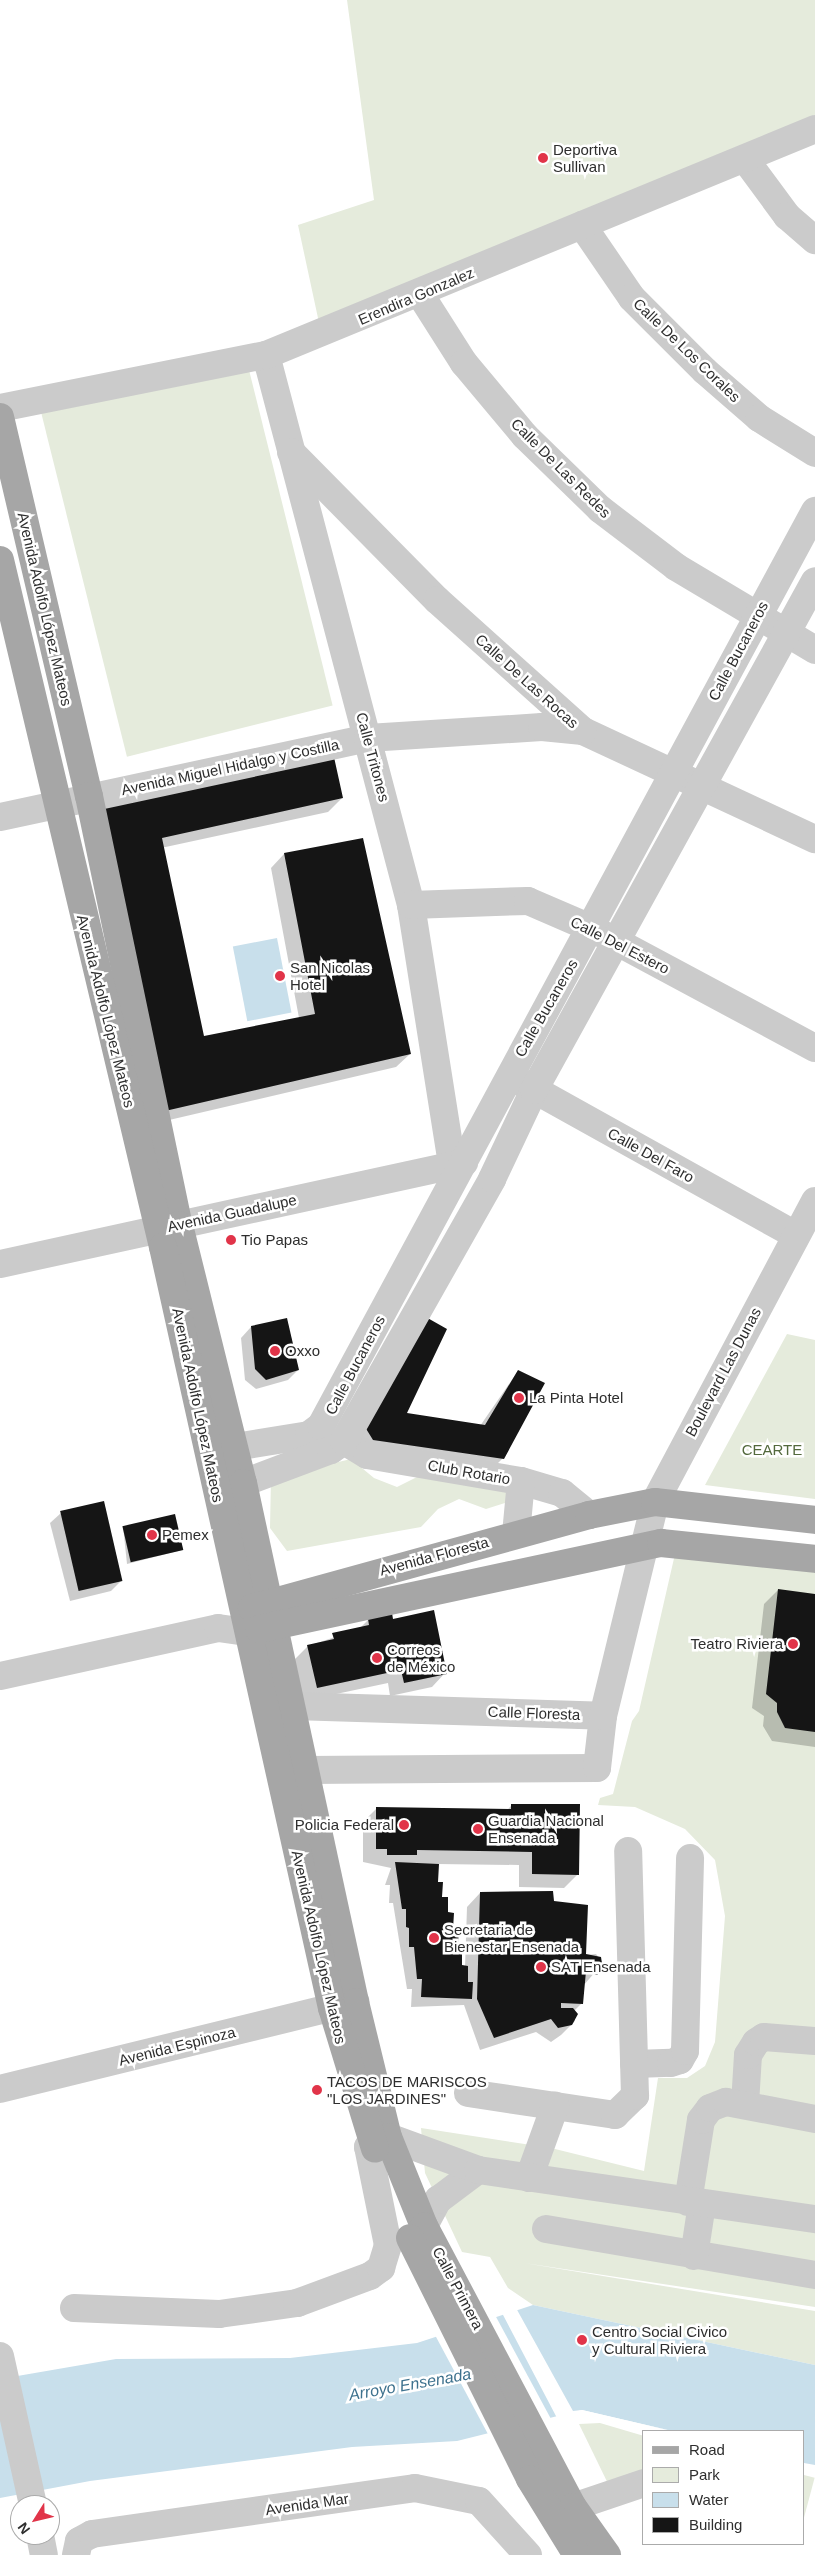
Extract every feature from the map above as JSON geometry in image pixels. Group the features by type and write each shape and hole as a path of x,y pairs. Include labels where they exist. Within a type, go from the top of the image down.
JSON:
{"main road":[{"name":"Avenida Adolfo López Mateos","path":"0,417 89,796 245,1622 343,2005"},
{"name":"Avenida Adolfo López Mateos","path":"0,560 56,804 169,1227 243,1483 306,1770 343,2005"},
{"name":"Avenida Floresta","path":"245,1622 516,1534 588,1515 655,1502"},
{"path":"655,1502 815,1520"},
{"path":"641,1547 661,1543 815,1559"},
{"name":"Avenida Floresta","path":"272,1614 641,1547"},
{"name":"Calle Primera","path":"343,2005 380,2140 419,2235 541,2473 577,2555"},
{"name":"Calle Primera","path":"541,2473 573,2507 607,2555"}],"street":[{"name":"Erendira Gonzalez","path":"0,408 266,355 420,294 815,129"},
{"path":"745,159 787,216 815,240"},
{"name":"Calle De Los Corales","path":"582,225 632,298 705,371 759,418 815,453"},
{"name":"Calle De Las Redes","path":"420,294 464,364 525,436 600,509 676,567 755,617 815,650"},
{"name":"Calle Tritones","path":"266,355 290,451 368,738 410,905 458,1164"},
{"name":"Calle De Las Rocas","path":"290,451 437,600 583,731 675,770 815,839"},
{"name":"Calle Bucaneros","path":"243,1483 331,1450 344,1440 492,1178 534,1090 675,770 755,617 815,511"},
{"name":"Calle Bucaneros","path":"234,1447 308,1435 321,1426 458,1164 508,1075 703,784 815,581"},
{"name":"Avenida Miguel Hidalgo y Costilla","path":"0,816 368,738 542,726 583,731"},
{"name":"Calle Del Estero","path":"410,905 528,901 603,935 815,1048"},
{"name":"Calle Del Faro","path":"508,1075 796,1235"},
{"path":"458,1164 492,1178"},
{"name":"Avenida Guadalupe","path":"0,1264 458,1164"},
{"name":"Boulevard Las Dunas","path":"641,1547 655,1502 815,1201"},
{"name":"Club Rotario","path":"344,1440 367,1455 521,1481 562,1493 588,1515"},
{"path":"516,1534 521,1481"},
{"path":"306,1770 597,1768 603,1716 641,1547"},
{"name":"Avenida Floresta","path":"0,1676 245,1622"},
{"name":"Calle Floresta","path":"293,1706 603,1716"},
{"path":"468,2093 615,2115 635,2096 628,1851"},
{"path":"634,2064 670,2063 680,2060 685,2051 690,1858"},
{"name":"Avenida Espinoza","path":"0,2089 343,2005"},
{"path":"745,2104 748,2055 756,2042 764,2037 815,2041"},
{"path":"694,2256 695,2203 701,2120 710,2108 726,2102 745,2104 815,2119"},
{"path":"530,2178 555,2106"},
{"path":"74,2308 220,2314 297,2303 381,2268 388,2245 367,2157 380,2140 478,2170 815,2219"},
{"path":"419,2235 442,2195 478,2170"},
{"path":"546,2229 694,2256 815,2275"},
{"path":"0,2356 31,2495"},
{"path":"573,2507 642,2484"},
{"name":"Avenida Mar","path":"76,2555 79,2541 92,2534 415,2488 479,2501 528,2555"}],"green space":[{"name":"Deportiva Sullivan","path":"347,0 815,0 815,115 321,332 298,225 374,200"},
{"path":"247,362 333,705 127,757 41,413"},
{"name":"CEARTE","path":"787,1334 815,1340 815,1499 705,1485"},
{"path":"351,1459 374,1478 397,1487 423,1474 508,1486 508,1502 486,1509 459,1499 438,1509 421,1527 287,1551 270,1528 271,1478"},
{"path":"675,1554 815,1572 815,2307 524,2263 815,2311 815,2365 533,2305 508,2288 490,2257 462,2252 425,2173 421,2128 551,2148 644,2171 658,2078 687,2078 705,2066 715,2042 725,1916 715,1860 685,1829 635,1807 598,1805 600,1798 613,1794 632,1721 639,1711"},
{"path":"600,2423 642,2435 642,2493 615,2498 579,2424"},
{"path":"805,2475 815,2478 805,2514"}],"water":[{"path":"277,938 292,1013 247,1021 233,947"},
{"name":"Arroyo Ensenada","path":"533,2305 815,2365 815,2465 805,2463 805,2430 668,2430 582,2410 457,2441 352,2447 90,2481 0,2498 0,2379 116,2359 290,2358 417,2343"}],"pier":[{"path":"516,2308 573,2411 582,2410 668,2430 582,2412 557,2418 502,2313"},
{"path":"495,2315 551,2419 489,2436 435,2335"}],"building":[{"path":"332,748 343,798 162,838 204,1036 315,1014 284,853 363,838 411,1054 165,1111 91,799"},
{"name":"La Pinta Hotel","path":"424,1316 447,1329 407,1413 485,1425 518,1370 545,1383 504,1459 373,1440 365,1427"},
{"path":"287,1318 299,1370 266,1380 255,1369 251,1326"},
{"path":"104,1501 122,1581 79,1591 60,1511"},
{"path":"175,1514 183,1550 131,1562 122,1526"},
{"name":"Teatro Riviera","path":"778,1589 815,1594 815,1732 785,1728 777,1712 777,1703 766,1694"},
{"name":"Correos de México","path":"434,1610 447,1674 404,1683 401,1670 317,1688 307,1645 334,1639 332,1633 369,1625 368,1619 392,1613 393,1619"},
{"name":"Guardia Nacional Ensenada","path":"511,1804 580,1804 579,1875 532,1874 532,1852 417,1850 417,1855 387,1855 387,1849 376,1849 376,1807 511,1809"},
{"name":"Secretaria de Bienestar Ensenada","path":"395,1862 439,1864 438,1882 443,1882 442,1897 448,1897 448,1912 454,1913 453,1929 459,1930 458,1947 462,1947 462,1965 468,1966 468,1982 473,1982 472,1999 421,1997 422,1979 417,1979 414,1947 409,1947 406,1909 402,1909"},
{"name":"SAT Ensenada","path":"553,1891 554,1901 588,1905 586,1954 601,1957 603,1970 597,1975 586,1971 583,2004 561,2003 561,2008 573,2008 578,2014 572,2025 558,2028 551,2019 494,2038 477,1999 480,1892"}],"place":[{"name":"Deportiva Sullivan","path":"543,158"},
{"name":"San Nicolas Hotel","path":"280,976"},
{"name":"Tio Papas","path":"231,1240"},
{"name":"Oxxo","path":"275,1351"},
{"name":"La Pinta Hotel","path":"519,1398"},
{"name":"Pemex","path":"152,1535"},
{"name":"Teatro Riviera","path":"793,1644"},
{"name":"Correos de México","path":"377,1658"},
{"name":"Policia Federal","path":"404,1825"},
{"name":"Guardia Nacional Ensenada","path":"478,1829"},
{"name":"Secretaria de Bienestar Ensenada","path":"434,1938"},
{"name":"SAT Ensenada","path":"541,1967"},
{"name":"TACOS DE MARISCOS \"LOS JARDINES\"","path":"317,2090"},
{"name":"Centro Social Civico y Cultural Riviera","path":"582,2340"}]}
